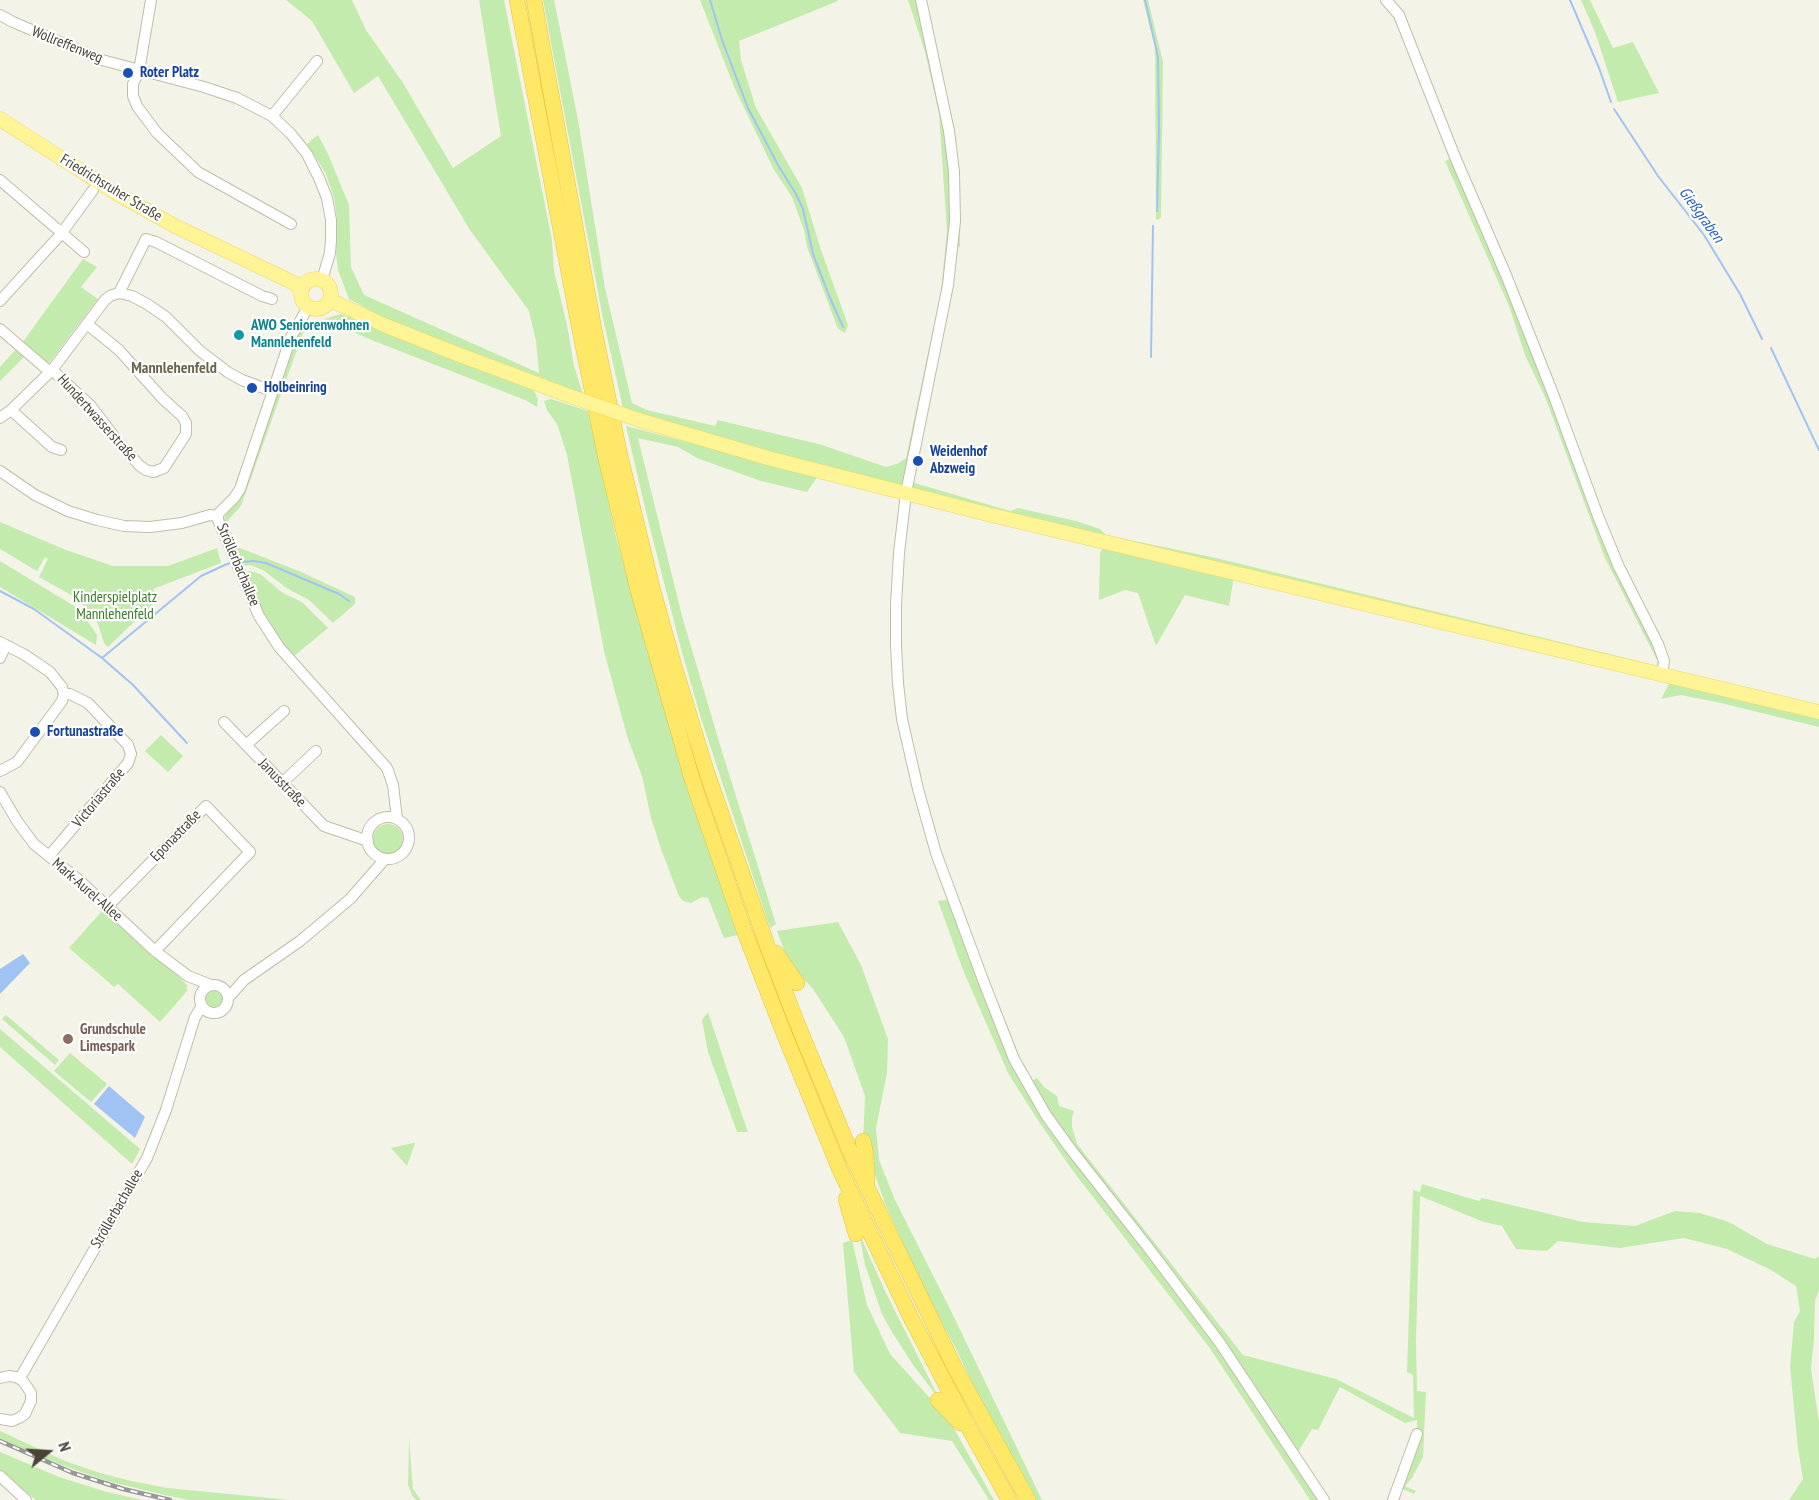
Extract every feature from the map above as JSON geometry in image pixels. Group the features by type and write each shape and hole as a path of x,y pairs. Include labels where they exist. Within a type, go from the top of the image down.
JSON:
{"highway":[{"path":"517,0 594,405 621,522 692,779 744,930 840,1170 912,1320 1009,1500"},
{"path":"534,0 594,329 620,456 645,560 707,773 767,945 867,1190 948,1356 1028,1500"},
{"path":"767,945 779,956 796,983"},
{"path":"863,1142 866,1155 867,1190"},
{"path":"840,1170 844,1194 856,1234"},
{"path":"938,1400 958,1422 970,1430"}],"main road":[{"name":"Friedrichsruher Straße","path":"0,119 118,195 175,226 302,287"},
{"path":"312,279 322,280 329,285 331,290 330,300 318,309 308,307 300,296 304,283 312,279"},
{"path":"330,300 403,333 564,394 642,421 768,458 987,514 1819,712"}],"street":[{"path":"151,0 139,71 133,84 137,106 157,133 198,172 291,224"},
{"path":"921,0 949,131 954,172 955,221 948,285 906,493 899,553 896,645 902,720 918,789 936,852 1014,1059 1052,1123 1220,1343 1324,1500"},
{"path":"1386,0 1399,15 1455,157 1556,399 1598,516 1619,567 1658,644 1664,661 1662,675"},
{"name":"Wollreffenweg","path":"0,15 102,60 204,87 237,98 272,116 307,154 320,178 327,198 331,220 331,240 330,253 322,280"},
{"path":"272,116 317,61"},
{"path":"0,180 84,252"},
{"path":"0,301 62,234 93,190"},
{"path":"119,293 146,239 272,299"},
{"path":"0,418 51,371 105,300 119,293 132,296 166,317 200,351 229,373 272,391"},
{"name":"Ströllerbachallee","path":"308,307 291,337 240,489 220,511 219,525 260,616 279,648 387,768 393,785 397,819"},
{"name":"Hundertwasserstraße","path":"0,328 90,406 140,466 153,472 164,468 186,434 186,423 119,350 87,324"},
{"path":"11,410 52,447 61,450"},
{"path":"0,471 35,495 68,511 124,526 150,527 182,523 210,515 218,516"},
{"path":"0,658 3,643 50,672 62,687 64,694 17,762 0,771"},
{"name":"Victoriastraße","path":"49,856 128,763 131,754 128,745 88,703 70,694 64,694"},
{"path":"246,745 284,711"},
{"name":"Janusstraße","path":"224,722 324,826 368,841"},
{"path":"282,783 316,751"},
{"name":"Mark-Aurel-Allee","path":"0,792 26,835 49,856 155,951 188,976 216,986"},
{"path":"384,818 394,796"},
{"name":"Eponastraße","path":"107,907 206,806 250,852 155,951"},
{"path":"384,818 397,819 406,827 408,845 398,857 385,859 374,853 368,841 369,829 384,818"},
{"path":"347,833 369,829"},
{"path":"370,878 374,853"},
{"path":"244,980 203,990 204,1004 216,1013 224,1010 229,997 244,980 300,941 350,899 385,859"},
{"name":"Mark-Aurel-Allee","path":"188,976 204,1004"},
{"path":"216,986 229,997"},
{"name":"Ströllerbachallee","path":"20,1378 147,1158 166,1110 195,1017 204,1004"},
{"path":"0,1378 9,1376 20,1378 31,1393 31,1401 25,1414 12,1420 0,1419"},
{"path":"1394,1500 1417,1434"},
{"path":"0,1476 26,1500"}],"green space":[{"path":"286,0 352,0 366,30 403,83 453,168 501,136 479,0 504,0 552,240 554,271 574,366 583,394 552,383 545,378 541,380 382,317 349,299 338,270 334,197 325,172 307,144 318,135 349,205 351,267 364,295 539,373 536,341 529,311 470,230 378,76 354,93 312,21"},
{"path":"543,0 554,0 578,120 605,288 632,403 647,410 715,426 718,420 822,445 886,467 906,458 941,291 947,231 939,114 925,52 908,0 926,0 959,210 960,247 952,248 908,481 1010,511 1018,508 1076,521 1100,529 1106,535 1216,558 1658,666 1605,558 1545,397 1525,355 1509,306 1445,161 1455,157 1598,516 1658,644 1662,675 768,458 623,408 603,319"},
{"path":"700,0 838,1 739,41 741,60 756,108 802,188 848,325 845,333 838,329 807,247 804,230 792,197 773,168 735,89"},
{"path":"1143,0 1148,0 1163,62 1161,218 1156,220 1155,47"},
{"path":"1581,0 1590,0 1613,48 1633,42 1659,93 1618,102 1595,32"},
{"path":"83,259 97,267 81,287 98,299 49,363 43,362 22,343"},
{"path":"341,314 529,388 534,391 538,399 537,407 525,400 324,319"},
{"path":"324,319 303,333 241,506 228,520 233,539 240,548 299,571 355,597 355,604 333,623 309,600 288,589 263,570 250,565 243,566 223,524 225,516 240,499 246,485 296,340 305,325"},
{"path":"15,350 24,357 0,381 0,367"},
{"path":"551,399 588,411 616,537 659,689 738,935 724,938 708,898 702,897 691,903 683,901 662,852 651,818 642,776 627,736 604,651 567,455 557,424 547,410 544,401"},
{"path":"626,426 818,476 807,492 761,481 697,458 678,447 638,438 682,616 776,924 770,928 700,715 680,645"},
{"name":"Kinderspielplatz Mannlehenfeld","path":"0,522 66,550 113,566 168,566 217,548 221,563 153,589 159,598 108,647 104,643 98,624 89,611 73,596 39,577 48,559 45,557 37,571 0,549"},
{"path":"1103,548 1234,576 1229,606 1185,595 1156,646 1138,593 1125,590 1099,600 1100,553"},
{"path":"0,561 79,609 97,635 96,645 0,587"},
{"path":"244,572 260,574 283,593 302,602 328,628 293,657 269,624 246,579"},
{"path":"1670,682 1819,715 1819,727 1681,695 1661,699"},
{"path":"161,735 183,756 168,772 145,751"},
{"path":"388,824 399,828 403,839 399,850 388,854 377,850 373,839 377,828"},
{"path":"953,899 1028,1083 1037,1078 1045,1088 1057,1096 1059,1106 1074,1111 1072,1127 1077,1144 1243,1355 1336,1379 1414,1418 1413,1375 1407,1372 1413,1190 1420,1192 1422,1184 1479,1201 1482,1198 1583,1222 1635,1226 1675,1211 1700,1213 1729,1222 1767,1244 1815,1259 1819,1256 1819,1291 1815,1300 1811,1369 1819,1422 1819,1500 1789,1500 1803,1479 1790,1367 1794,1322 1800,1311 1796,1286 1771,1270 1727,1249 1684,1238 1620,1248 1558,1241 1547,1251 1516,1249 1502,1226 1484,1222 1420,1196 1416,1342 1417,1391 1426,1392 1423,1457 1405,1486 1416,1491 1414,1494 1398,1487 1417,1434 1417,1420 1405,1423 1340,1387 1318,1430 1312,1429 1295,1457 1324,1500 1310,1500 1209,1347 1073,1171 1008,1073 963,970 938,901"},
{"path":"103,910 188,986 186,988 188,990 160,1022 118,984 114,987 69,948"},
{"path":"838,922 861,965 888,1039 887,1073 876,1128 879,1160 895,1200 1042,1500 1033,1500 927,1295 886,1206 863,1142 865,1096 844,1037 813,989 788,961 777,931"},
{"path":"214,989 221,992 224,999 221,1006 214,1009 207,1006 204,999 207,992"},
{"path":"708,1012 748,1132 737,1132 708,1052 702,1020"},
{"path":"6,1015 59,1060 55,1065 2,1019"},
{"path":"0,1029 140,1149 132,1164 0,1047"},
{"path":"70,1053 107,1084 91,1102 54,1071"},
{"path":"415,1143 407,1166 391,1148"},
{"path":"859,1233 885,1291 940,1400 913,1365 882,1314 865,1265"},
{"path":"852,1240 867,1305 890,1354 948,1418 994,1500 989,1500 952,1441 900,1433 854,1372 843,1243"},
{"path":"0,1431 65,1461 131,1481 168,1488 290,1500 189,1500 169,1496 107,1481 59,1464 0,1440"},
{"path":"409,1437 413,1489 421,1500 416,1500 408,1485"},
{"path":"0,1452 59,1477 142,1500 36,1500 0,1470"}],"water":[{"path":"23,954 30,963 0,994 0,969"},
{"path":"109,1086 145,1117 135,1138 94,1104"}],"waterway":[{"path":"710,0 722,40 748,108 803,209 813,254 843,327"},
{"path":"1145,0 1158,57 1157,211"},
{"name":"Gießgraben","path":"1570,0 1611,102"},
{"name":"Gießgraben","path":"1614,109 1658,176 1704,235 1740,294 1762,339"},
{"path":"1151,357 1153,226"},
{"name":"Gießgraben","path":"1771,348 1819,450"},
{"path":"241,562 266,563 339,594 349,601"},
{"path":"102,658 201,576 233,563"},
{"path":"0,591 34,609 102,658 133,685 187,743"}],"railway":[{"path":"0,1441 73,1473 123,1489 170,1500"}],"place":[{"name":"Roter Platz","path":"128,73"},
{"name":"AWO Seniorenwohnen Mannlehenfeld","path":"239,335"},
{"name":"Holbeinring","path":"252,388"},
{"name":"Weidenhof Abzweig","path":"918,461"},
{"name":"Fortunastraße","path":"35,732"},
{"name":"Grundschule Limespark","path":"68,1039"}],"district":[{"name":"Mannlehenfeld","path":"174,368"}]}
